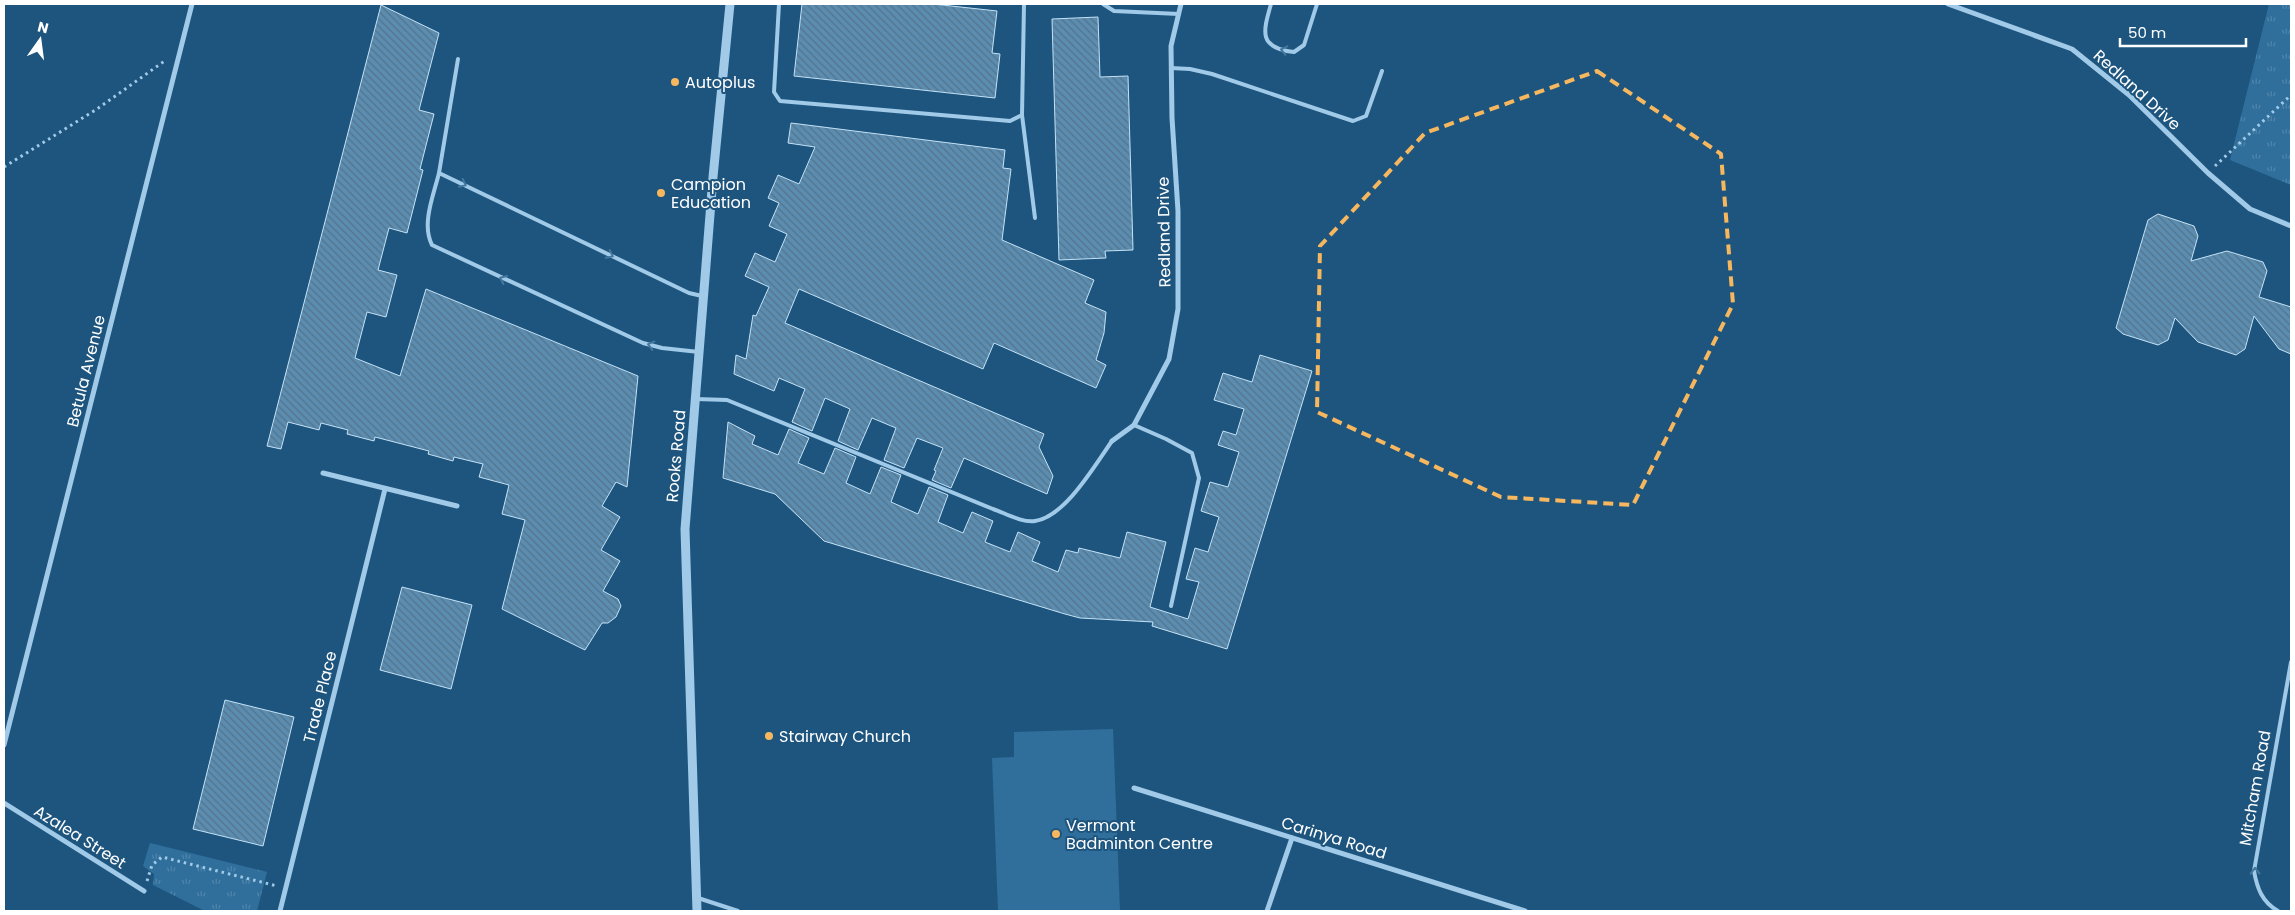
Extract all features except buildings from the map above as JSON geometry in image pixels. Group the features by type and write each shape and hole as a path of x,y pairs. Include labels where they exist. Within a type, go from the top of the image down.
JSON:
{"street":[{"name":"Betula Avenue","path":"4,745 192,4"},
{"name":"Rooks Road","path":"696,911 685,529 730,4"},
{"name":"Redland Drive","path":"1112,441 1134,425 1169,359 1178,309 1178,211 1172,118 1171,46 1182,4"},
{"name":"Redland Drive","path":"1948,4 2072,48 2129,94 2208,173 2250,209 2291,226"},
{"path":"323,473 457,506"},
{"name":"Trade Place","path":"280,911 385,489"},
{"name":"Carinya Road","path":"1134,788 1526,911"},
{"name":"Azalea Street","path":"4,803 144,891"},
{"path":"1268,911 1292,838"}],"lane":[{"path":"779,4 774,92 780,101 1010,121 1022,115"},
{"path":"1024,4 1022,115 1035,218"},
{"path":"1104,4 1114,11 1179,14"},
{"path":"1271,4 1264,27 1267,42 1273,47 1294,52 1304,45 1317,4"},
{"path":"458,59 439,173 428,225 428,236 432,245 643,343 662,348 699,352"},
{"path":"1172,68 1190,69 1212,74 1354,121 1366,116 1382,71"},
{"path":"439,173 689,293 704,297"},
{"path":"696,399 727,400 993,509 1033,521 1049,517 1077,489 1112,441"},
{"path":"1134,425 1192,453 1199,478 1171,606"},
{"name":"Mitcham Road","path":"2278,911 2265,902 2260,893 2254,871 2291,662"},
{"path":"696,898 738,911"}],"path":[{"path":"4,167 97,108 180,50"},
{"path":"2208,173 2291,95"},
{"path":"144,891 152,865 162,857 286,888"}],"highlighted area":[{"path":"1597,71 1721,154 1733,304 1633,505 1501,497 1317,412 1320,246 1425,133"}],"green space":[{"path":"2269,4 2291,4 2291,185 2230,160"},
{"name":"Vermont Badminton Centre","path":"1113,729 1120,911 998,911 992,758 1014,757 1014,732"},
{"path":"150,843 267,872 257,911 205,911 153,885 154,874 143,866"}],"place":[{"name":"Autoplus","path":"675,82"},
{"name":"Campion Education","path":"661,193"},
{"name":"Stairway Church","path":"769,736"},
{"name":"Vermont Badminton Centre","path":"1056,834"}]}
